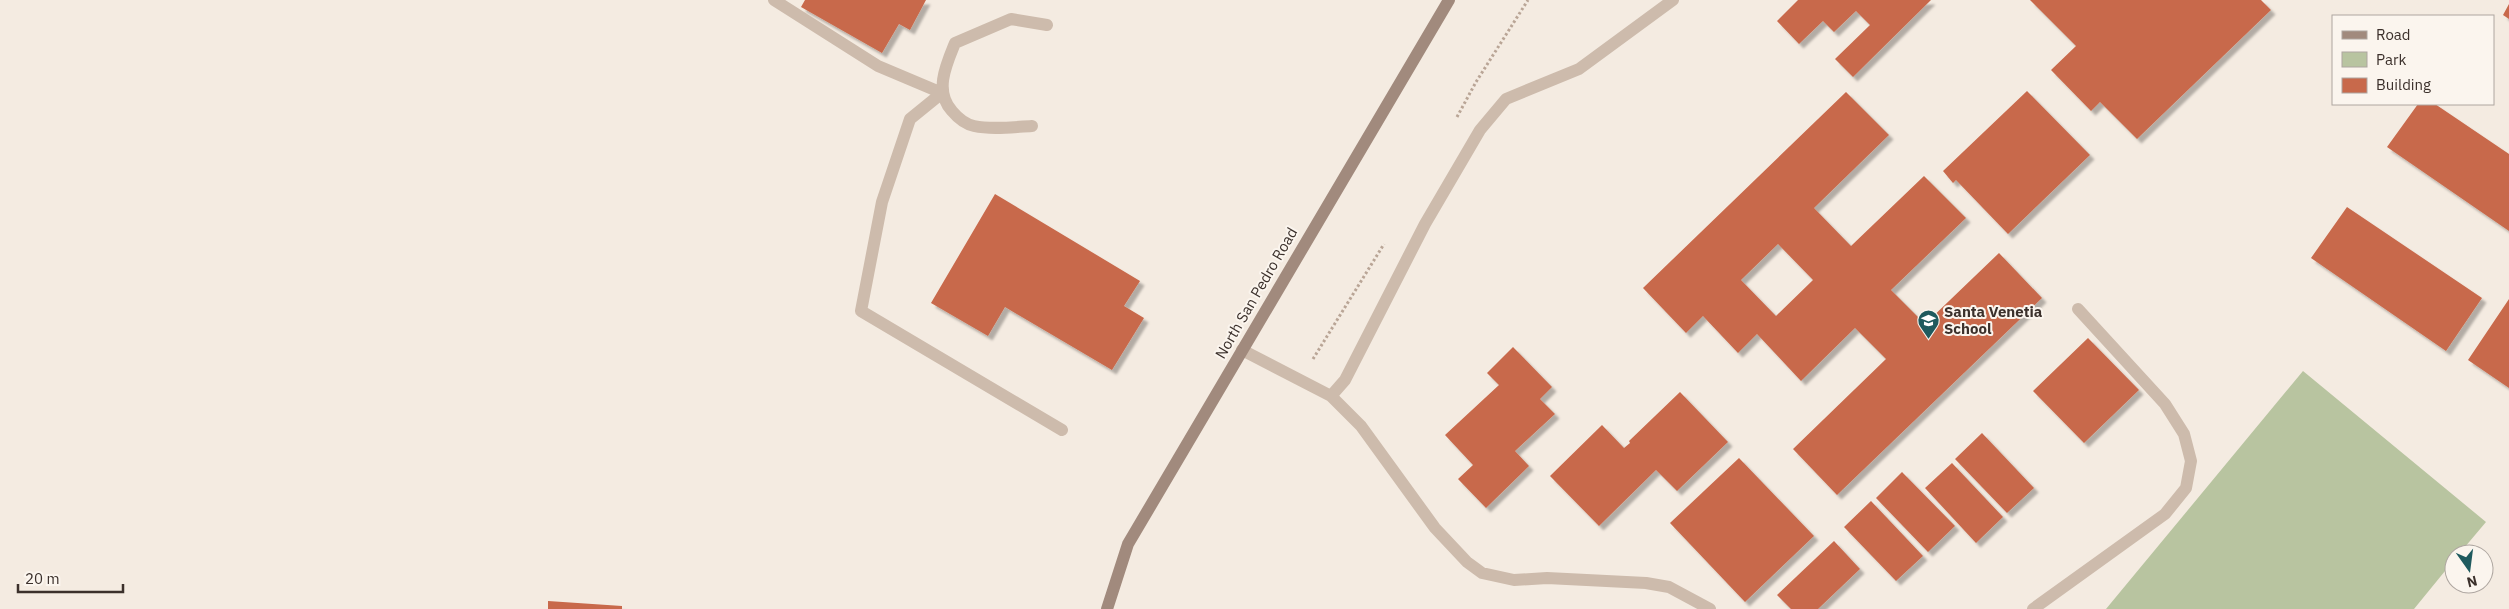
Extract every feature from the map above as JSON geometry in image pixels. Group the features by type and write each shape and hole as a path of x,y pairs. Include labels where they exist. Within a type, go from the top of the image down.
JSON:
{"main road":[{"name":"North San Pedro Road","path":"1107,609 1128,544 1449,0"}],"lane":[{"path":"774,0 878,66 942,93"},
{"path":"1332,396 1344,380 1425,224 1474,138 1506,99 1579,69 1673,0"},
{"path":"1032,126 992,128 972,126 957,117 947,106 942,93 945,68 955,43 1011,19 1047,25"},
{"path":"942,93 910,119 882,202 861,311 1062,430"},
{"path":"2033,609 2165,514 2186,488 2191,462 2184,434 2165,404 2078,308"},
{"path":"1242,350 1332,396 1361,426 1435,528 1467,562 1482,573 1514,580 1547,578 1646,583 1669,587 1710,609"}],"green space":[{"path":"2303,371 2486,522 2467,544 2444,544 2444,572 2414,609 2106,609"}],"building":[{"path":"805,0 926,0 910,30 899,24 882,53 801,7"},
{"path":"1798,0 1931,0 1853,77 1835,59 1870,25 1856,11 1834,32 1823,21 1799,44 1777,21"},
{"path":"2030,0 2261,0 2271,10 2137,139 2100,102 2091,111 2051,70 2076,46"},
{"path":"2509,4 2509,19 2503,15"},
{"path":"2027,91 2090,155 2008,234 1956,180 1953,183 1943,171"},
{"path":"1846,92 1889,135 1814,208 1851,246 1924,176 1966,218 1891,290 1925,324 1999,253 2042,298 1837,495 1793,449 1886,359 1855,328 1801,381 1757,334 1738,353 1703,316 1686,333 1643,288","holes":["1778,244 1813,280 1776,316 1741,280"]},
{"path":"2417,105 2436,105 2509,154 2509,231 2387,147"},
{"path":"995,194 1140,281 1124,306 1144,318 1112,370 1005,307 988,336 931,303"},
{"path":"2347,207 2482,298 2446,351 2311,258"},
{"path":"2509,299 2509,388 2468,360"},
{"path":"2088,338 2139,390 2084,443 2033,391"},
{"path":"1513,347 1552,387 1540,399 1555,414 1515,451 1529,466 1486,508 1458,479 1473,465 1445,435 1499,385 1487,373"},
{"path":"1680,392 1728,442 1677,491 1656,470 1599,526 1550,476 1602,425 1624,448"},
{"path":"1982,433 2034,488 2007,513 1955,459"},
{"path":"1739,458 1814,536 1745,602 1670,523"},
{"path":"1952,463 2003,517 1976,543 1925,488"},
{"path":"1902,472 1955,526 1928,552 1876,498"},
{"path":"1871,501 1923,556 1896,581 1844,527"},
{"path":"1834,541 1860,569 1818,609 1791,609 1777,595"},
{"path":"548,601 622,606 622,609 548,609"}],"place":[{"name":"Santa Venetia School","path":"1928,339"}]}
